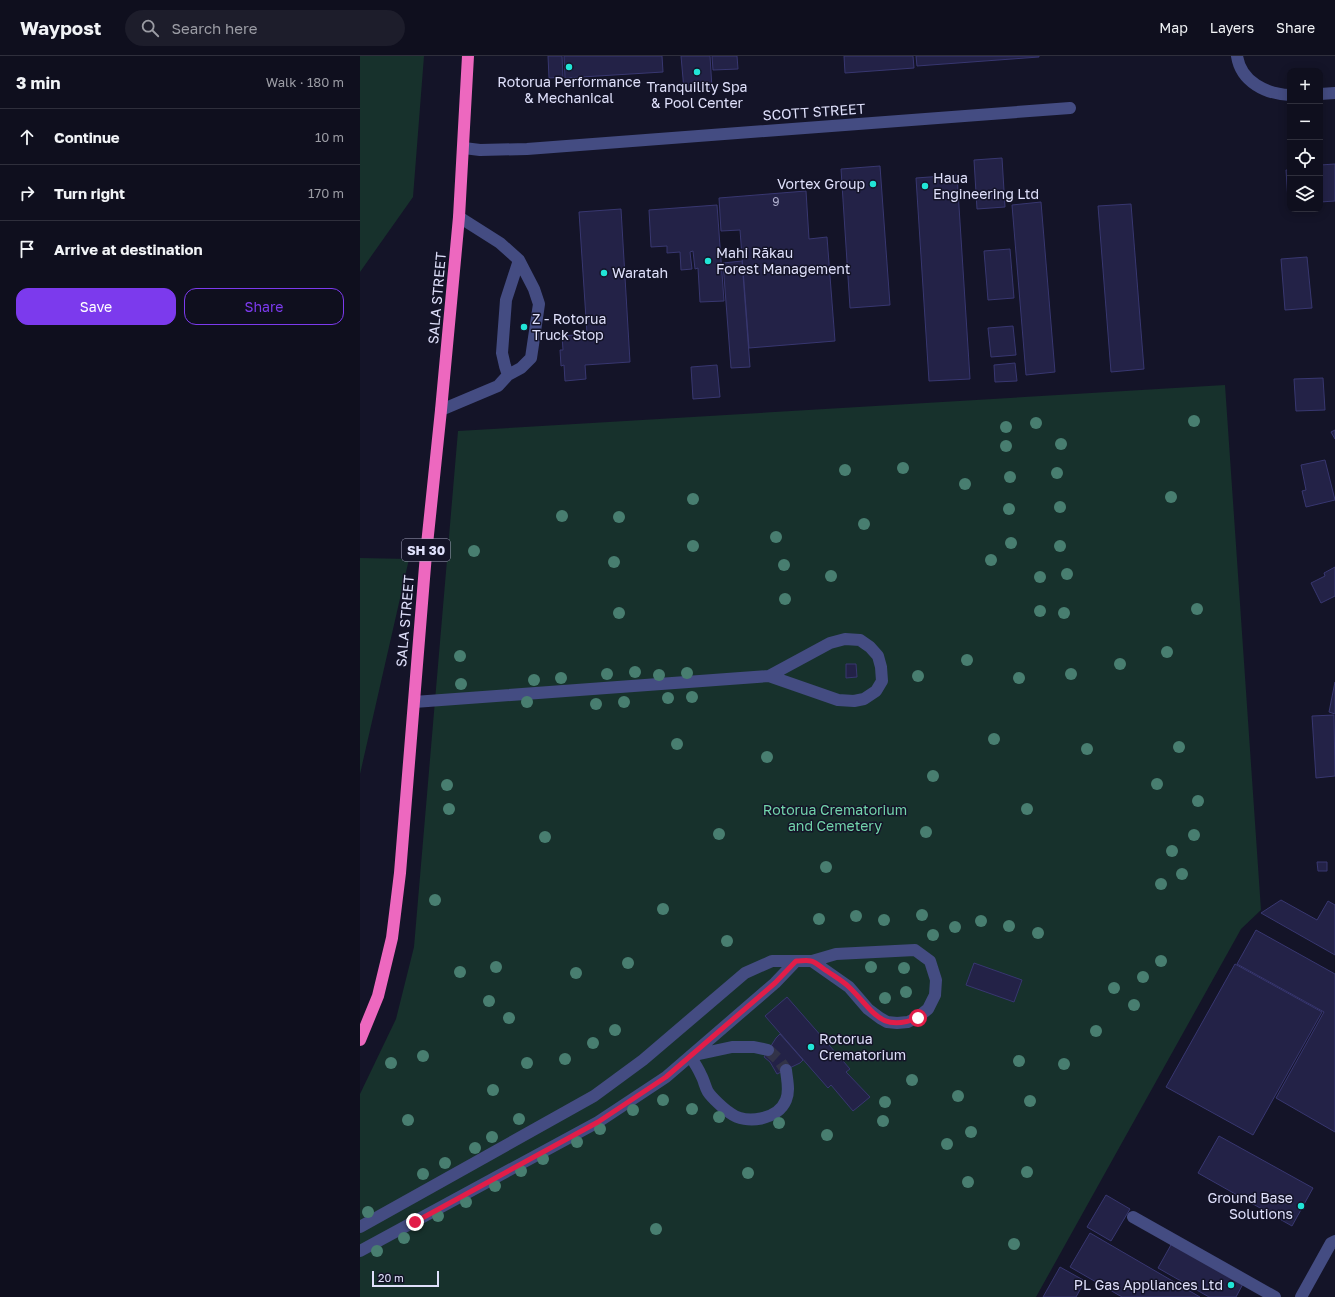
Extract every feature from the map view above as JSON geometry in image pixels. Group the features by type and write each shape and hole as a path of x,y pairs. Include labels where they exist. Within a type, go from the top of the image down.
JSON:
{"highway":[{"name":"SALA STREET","path":"360,1040 378,996 392,938 400,873 426,554 459,217 468,56"}],"street":[{"path":"1237,56 1238,63 1245,76 1262,89 1287,95"},
{"path":"1323,94 1335,93"},
{"name":"SCOTT STREET","path":"464,148 480,150 527,149 1070,108"},
{"path":"441,410 498,386 508,374 521,368 531,358 539,304 534,289 519,260 500,243 459,217"},
{"path":"508,374 504,366 502,352 506,300 519,260"},
{"path":"414,702 769,676 838,700 854,701 864,698 876,691 882,681 881,667 878,656 870,647 860,640 845,639 830,643 769,676"},
{"path":"360,1227 594,1096 643,1060 745,973 772,961 812,961 836,954 915,950 930,961 936,980 935,995 928,1009 918,1018 908,1022 887,1022 868,1009 849,987 812,961"},
{"path":"360,1251 598,1122 666,1077 775,983 796,961"},
{"path":"690,1056 732,1047 754,1047 768,1050"},
{"path":"690,1056 701,1075 708,1092 731,1114 743,1118 767,1118 778,1111 786,1100 788,1085 786,1070"},
{"path":"1133,1217 1275,1297"},
{"path":"1301,1297 1331,1243 1335,1241"}],"green space":[{"path":"360,56 424,56 413,197 360,272"},
{"name":"Rotorua Crematorium and Cemetery","path":"1225,385 1261,910 1241,929 1036,1297 360,1297 360,1094 396,1019 414,947 458,431"},
{"path":"360,558 409,559 360,774"}],"building":[{"path":"548,56 562,56 563,77 549,78"},
{"path":"564,56 662,56 663,72 565,78"},
{"name":"Tranquility Spa & Pool Center","path":"681,56 710,56 712,88 684,90"},
{"path":"712,56 737,56 738,69 713,70"},
{"path":"844,56 913,56 914,68 845,73"},
{"path":"916,56 1039,56 1039,57 917,66"},
{"path":"1002,158 1005,207 977,209 974,160"},
{"path":"1335,164 1335,201 1323,202 1323,165"},
{"path":"880,166 890,305 850,308 841,169"},
{"path":"957,175 970,379 929,381 916,178"},
{"path":"806,191 809,239 827,237 835,341 749,348 740,230 721,231 719,198"},
{"path":"1041,202 1055,372 1026,375 1012,205"},
{"path":"1131,204 1144,369 1111,372 1098,206"},
{"name":"Mahi Rākau Forest Management","path":"717,205 724,301 700,302 698,268 695,269 693,251 690,252 692,269 681,270 680,252 667,253 667,246 651,247 649,210"},
{"name":"Waratah","path":"621,209 630,362 585,365 586,379 565,381 564,365 561,366 560,350 563,350 562,336 587,334 579,212"},
{"path":"1010,249 1014,298 988,300 984,251"},
{"path":"1307,257 1312,308 1285,310 1281,259"},
{"path":"742,261 750,367 731,368 723,263"},
{"path":"1013,326 1016,355 991,357 988,328"},
{"path":"1015,363 1017,381 995,382 994,365"},
{"path":"717,365 720,397 693,399 691,367"},
{"path":"1323,378 1325,410 1296,411 1294,379"},
{"path":"1335,430 1335,439 1331,432"},
{"path":"1325,460 1335,500 1306,507 1302,491 1306,490 1301,465"},
{"path":"1335,567 1335,596 1321,603 1311,583 1325,576 1324,573"},
{"path":"846,664 856,664 857,677 846,678"},
{"path":"1335,682 1335,714 1329,712"},
{"path":"1334,715 1335,776 1316,778 1312,716"},
{"path":"1317,862 1327,862 1327,871 1318,871"},
{"path":"1281,900 1317,920 1328,901 1335,905 1335,955 1261,913"},
{"path":"1256,930 1335,974 1335,1132 1276,1098 1324,1012 1237,964"},
{"path":"974,963 1022,980 1014,1002 966,985"},
{"path":"1235,964 1322,1012 1253,1135 1166,1087"},
{"name":"Rotorua Crematorium","path":"787,997 850,1069 846,1072 870,1097 853,1111 831,1085 828,1088 765,1016"},
{"path":"780,1034 803,1060 800,1063 777,1074 770,1062 764,1057"},
{"path":"1219,1136 1313,1188 1292,1226 1198,1173"},
{"path":"1106,1195 1130,1209 1111,1241 1087,1227"},
{"path":"1090,1233 1200,1297 1122,1297 1070,1267"},
{"path":"1172,1243 1244,1282 1236,1297 1209,1297 1158,1268"},
{"path":"1060,1267 1085,1281 1076,1297 1043,1297"}],"tunnel":[{"path":"768,1050 779,1060 786,1070"}],"place":[{"name":"Rotorua Performance & Mechanical","path":"569,67"},
{"name":"Tranquility Spa & Pool Center","path":"697,72"},
{"name":"Vortex Group","path":"873,184"},
{"name":"Haua Engineering Ltd","path":"925,186"},
{"name":"Mahi Rākau Forest Management","path":"708,261"},
{"name":"Waratah","path":"604,273"},
{"name":"Z - Rotorua Truck Stop","path":"524,327"},
{"name":"Rotorua Crematorium","path":"811,1047"},
{"name":"Ground Base Solutions","path":"1301,1206"},
{"name":"PL Gas Appliances Ltd","path":"1231,1285"}],"route":[{"path":"415,1222 598,1122 666,1077 775,983 796,961 812,961 849,987 868,1009 887,1022 908,1022 918,1018"}]}
